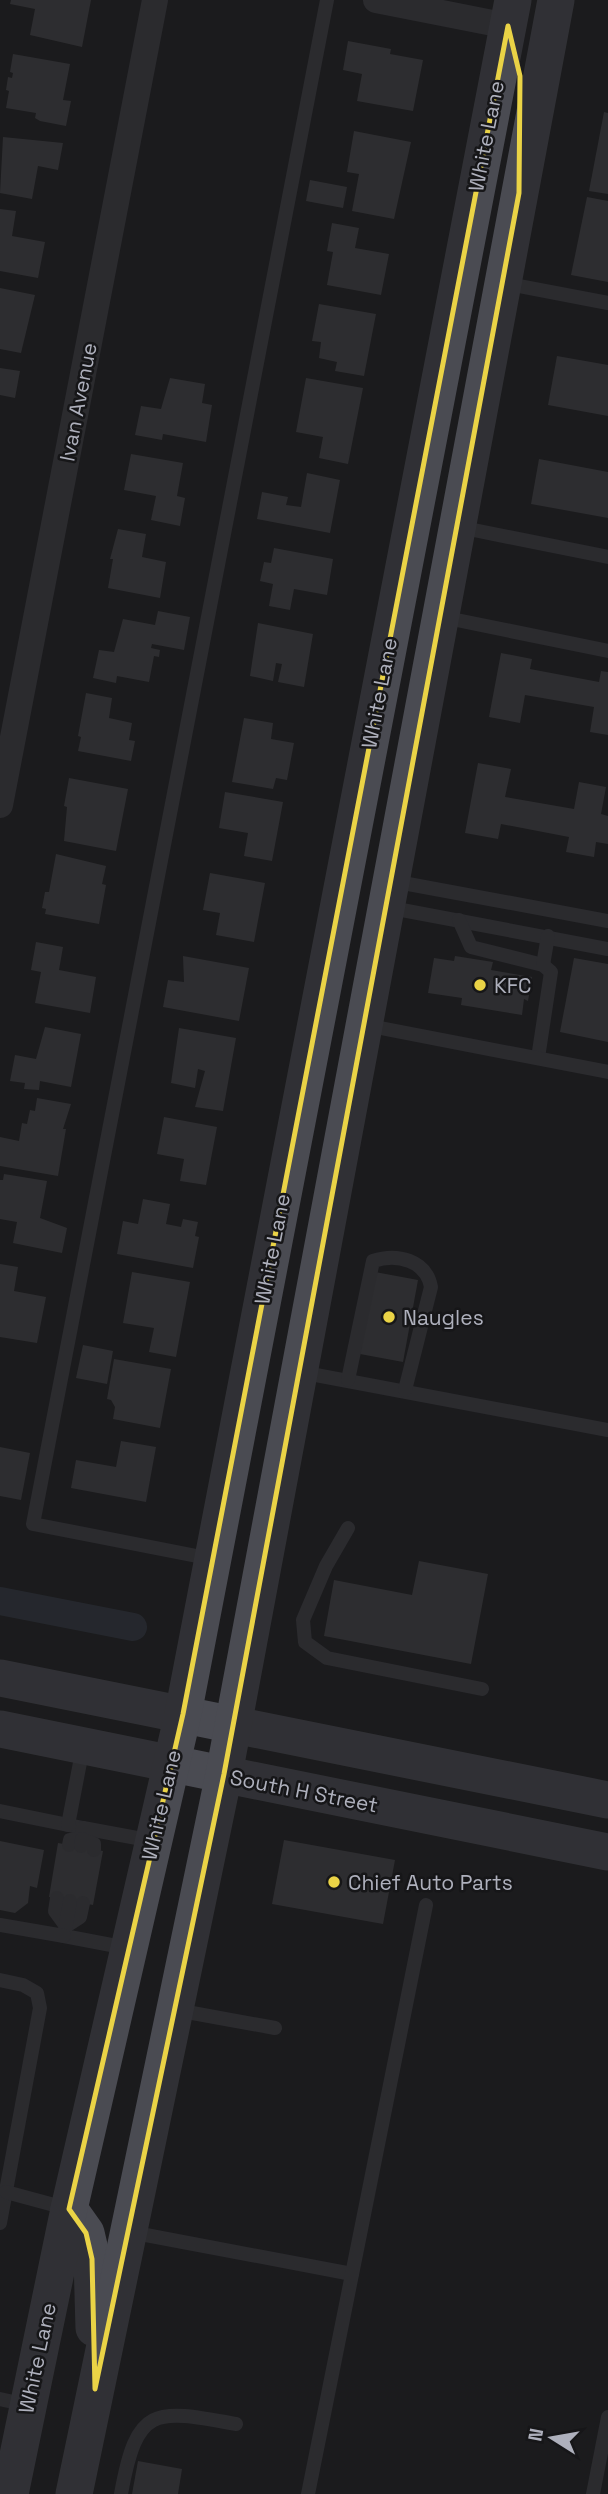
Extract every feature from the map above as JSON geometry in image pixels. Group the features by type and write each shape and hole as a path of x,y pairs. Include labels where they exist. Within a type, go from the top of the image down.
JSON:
{"main road":[{"name":"White Lane","path":"74,2494 224,1774 556,0"},
{"name":"White Lane","path":"10,2494 19,2396 69,2209 183,1714 510,13"},
{"path":"510,13 520,76 519,193"},
{"path":"363,1025 342,986 365,768"},
{"path":"0,1678 608,1800"},
{"name":"South H Street","path":"0,1729 608,1852"},
{"path":"69,2209 86,2233 92,2259 95,2389"},
{"path":"19,2396 36,2494"}],"street":[{"name":"Ivan Avenue","path":"0,805 155,0"},
{"path":"376,0 510,13"}],"lane":[{"path":"212,1559 33,1524 327,0"},
{"path":"502,283 608,303"},
{"path":"458,527 608,557"},
{"path":"440,617 608,651"},
{"path":"388,894 459,920 608,949"},
{"path":"388,894 608,921"},
{"path":"459,920 471,947 543,965 551,972 538,1058"},
{"path":"543,965 548,936"},
{"path":"363,1025 608,1072"},
{"path":"348,1380 373,1261 384,1257 404,1260 419,1263 428,1273 431,1287 405,1390"},
{"path":"299,1371 608,1430"},
{"path":"348,1528 326,1566 303,1620 305,1642 327,1658 482,1689"},
{"path":"68,1825 83,1746"},
{"path":"0,1811 68,1825 82,1842 153,1840"},
{"path":"70,1900 79,1917 65,1931 55,1911 70,1900"},
{"path":"308,2494 426,1905"},
{"path":"0,1925 65,1931 127,1948"},
{"path":"0,1980 23,1985 37,1993 40,2008 0,2223"},
{"path":"175,2009 275,2028"},
{"path":"6,2192 69,2209"},
{"path":"128,2232 352,2274"},
{"path":"121,2494 132,2447 146,2424 155,2417 180,2414 236,2424"},
{"path":"593,2494 608,2417"}],"highlighted area":[{"path":"508,26 520,76 519,193 224,1774 95,2389 92,2259 86,2233 69,2209 183,1714"}],"building":[{"path":"11,0 91,0 82,47 30,35 35,9 10,4"},
{"path":"348,41 391,49 390,54 423,60 413,111 357,101 362,74 343,70"},
{"path":"13,54 70,64 63,100 71,101 66,126 40,121 35,118 36,113 6,108 8,77 12,78 13,73 10,72"},
{"path":"604,112 608,113 608,194 589,191"},
{"path":"354,131 411,142 394,219 352,211 359,174 347,172"},
{"path":"3,137 63,143 58,170 38,166 32,199 0,193"},
{"path":"310,180 347,187 343,208 306,201"},
{"path":"587,197 608,201 608,282 571,275"},
{"path":"0,209 16,211 12,236 45,242 38,278 0,271"},
{"path":"332,223 359,228 355,248 389,254 381,295 327,285 333,252 327,251"},
{"path":"0,288 35,295 21,353 0,349"},
{"path":"319,304 376,314 364,376 335,371 337,362 319,358 321,342 312,341"},
{"path":"557,356 608,365 608,416 548,405"},
{"path":"0,368 20,371 15,398 0,395"},
{"path":"170,378 205,384 202,403 212,405 206,442 163,434 162,440 135,435 141,406 161,409"},
{"path":"306,378 363,388 348,464 319,458 323,437 296,432"},
{"path":"131,454 183,463 177,496 185,498 180,526 151,520 156,496 124,490"},
{"path":"539,459 608,472 608,518 531,504"},
{"path":"307,473 340,480 330,533 257,519 262,492 288,497 286,505 301,507"},
{"path":"118,529 146,534 142,557 166,562 160,598 108,588 113,559 110,559"},
{"path":"274,548 333,559 327,595 294,589 290,610 269,606 273,584 260,581 264,562 271,563"},
{"path":"158,611 190,617 184,650 152,644 151,648 160,650 159,657 154,656 149,682 117,676 116,683 93,678 99,650 114,652 123,619 155,625"},
{"path":"258,623 313,634 304,687 278,682 282,664 276,663 273,681 250,676"},
{"path":"501,653 532,659 530,669 599,682 601,671 608,672 608,735 590,732 594,707 525,695 520,723 489,717"},
{"path":"86,693 112,698 109,718 132,723 129,740 135,741 131,761 78,751"},
{"path":"244,718 273,723 271,739 294,743 287,780 276,778 273,789 232,782"},
{"path":"478,763 511,769 505,797 574,809 579,782 606,787 601,814 608,816 608,844 596,842 594,857 566,852 569,837 501,824 498,839 465,833"},
{"path":"69,778 128,789 116,851 64,841 67,807 64,806"},
{"path":"225,792 283,802 272,861 244,856 248,833 219,828"},
{"path":"56,854 106,866 102,884 106,885 99,924 45,914 46,909 42,908 45,892 49,892"},
{"path":"210,873 265,883 254,942 216,935 220,913 203,910"},
{"path":"36,942 63,947 59,970 96,977 90,1013 35,1003 41,972 31,970"},
{"path":"183,956 249,968 239,1021 163,1007 168,980 184,982"},
{"name":"KFC","path":"455,956 493,962 491,970 532,977 528,1001 524,999 522,1015 461,1005 462,998 428,993 434,958 454,961"},
{"path":"574,958 608,964 608,1042 560,1032"},
{"path":"45,1027 81,1034 71,1087 40,1081 39,1090 24,1089 25,1083 10,1081 15,1055 36,1059"},
{"path":"179,1028 236,1038 223,1111 195,1107 205,1071 198,1069 195,1088 171,1083"},
{"path":"37,1098 71,1104 63,1129 66,1129 58,1176 0,1166 0,1137 19,1141 22,1123 27,1124 30,1110 35,1111"},
{"path":"164,1117 217,1127 206,1185 180,1181 184,1159 157,1154"},
{"path":"4,1174 47,1181 40,1218 67,1228 62,1253 13,1243 17,1222 0,1219 0,1180 3,1180"},
{"path":"143,1199 170,1204 166,1224 181,1227 183,1219 198,1222 195,1236 199,1237 193,1268 117,1254 123,1221 138,1224"},
{"path":"0,1264 18,1267 14,1291 46,1297 37,1343 0,1337"},
{"path":"132,1272 190,1282 176,1357 149,1352 154,1328 123,1323"},
{"name":"Naugles","path":"375,1272 418,1280 403,1362 360,1354"},
{"path":"83,1345 113,1351 107,1384 76,1378"},
{"path":"114,1359 171,1369 160,1428 113,1419 115,1407 111,1400 107,1399"},
{"path":"121,1441 156,1447 146,1502 71,1488 76,1460 116,1467"},
{"path":"0,1447 30,1453 21,1500 0,1496"},
{"path":"419,1561 488,1574 471,1664 324,1636 334,1580 412,1595"},
{"name":"Chief Auto Parts","path":"284,1840 395,1860 383,1924 272,1904"},
{"path":"0,1841 44,1850 37,1888 30,1886 28,1903 15,1913 0,1910"},
{"path":"58,1843 103,1851 93,1905 49,1897"},
{"path":"138,2461 182,2469 178,2494 132,2494"}],"waterway":[{"path":"0,1601 133,1627"}],"place":[{"name":"KFC","path":"480,985"},
{"name":"Naugles","path":"389,1317"},
{"name":"Chief Auto Parts","path":"334,1882"}]}
